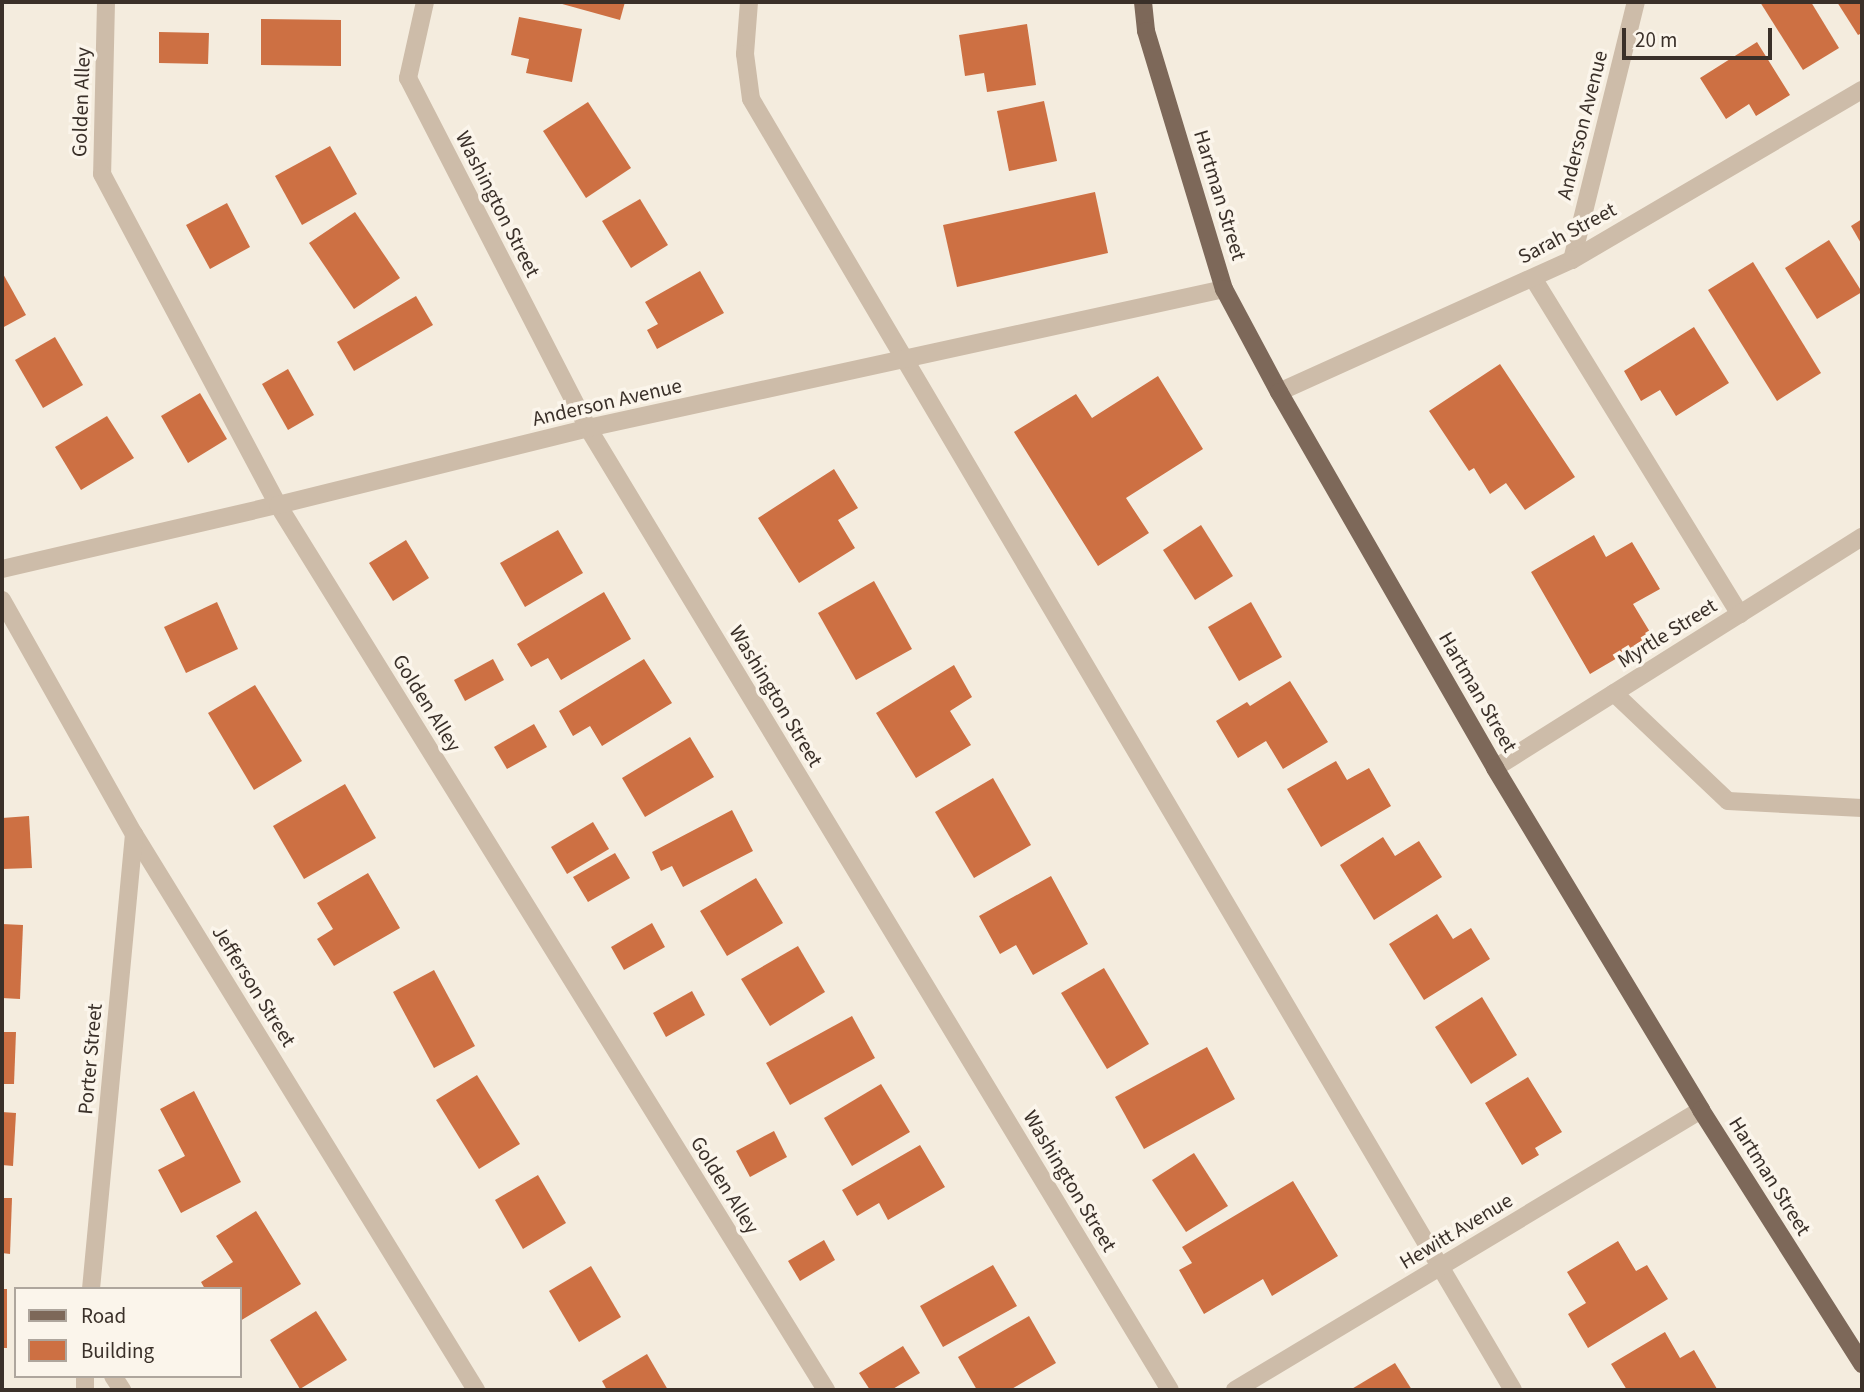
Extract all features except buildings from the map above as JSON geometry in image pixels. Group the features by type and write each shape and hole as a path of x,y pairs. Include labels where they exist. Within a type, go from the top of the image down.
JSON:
{"main road":[{"name":"Hartman Street","path":"1143,2 1146,31 1224,289 1279,392 1495,768 1701,1110 1862,1364"}],"street":[{"name":"Golden Alley","path":"106,2 102,174 278,505 825,1390"},
{"name":"Washington Street","path":"425,2 408,78 588,428 1170,1390"},
{"path":"749,2 745,54 751,99 902,359 1513,1390"},
{"name":"Anderson Avenue","path":"1573,260 1636,2"},
{"name":"Sarah Street","path":"1279,392 1573,260 1862,90"},
{"path":"1533,278 1740,614"},
{"name":"Anderson Avenue","path":"2,569 278,505 588,428 1224,289"},
{"name":"Myrtle Street","path":"1495,768 1862,537"},
{"name":"Jefferson Street","path":"2,600 134,834 475,1390"},
{"path":"1614,693 1728,801 1862,808"},
{"name":"Porter Street","path":"90,1287 134,834"},
{"name":"Hewitt Avenue","path":"1235,1390 1701,1110"}]}
